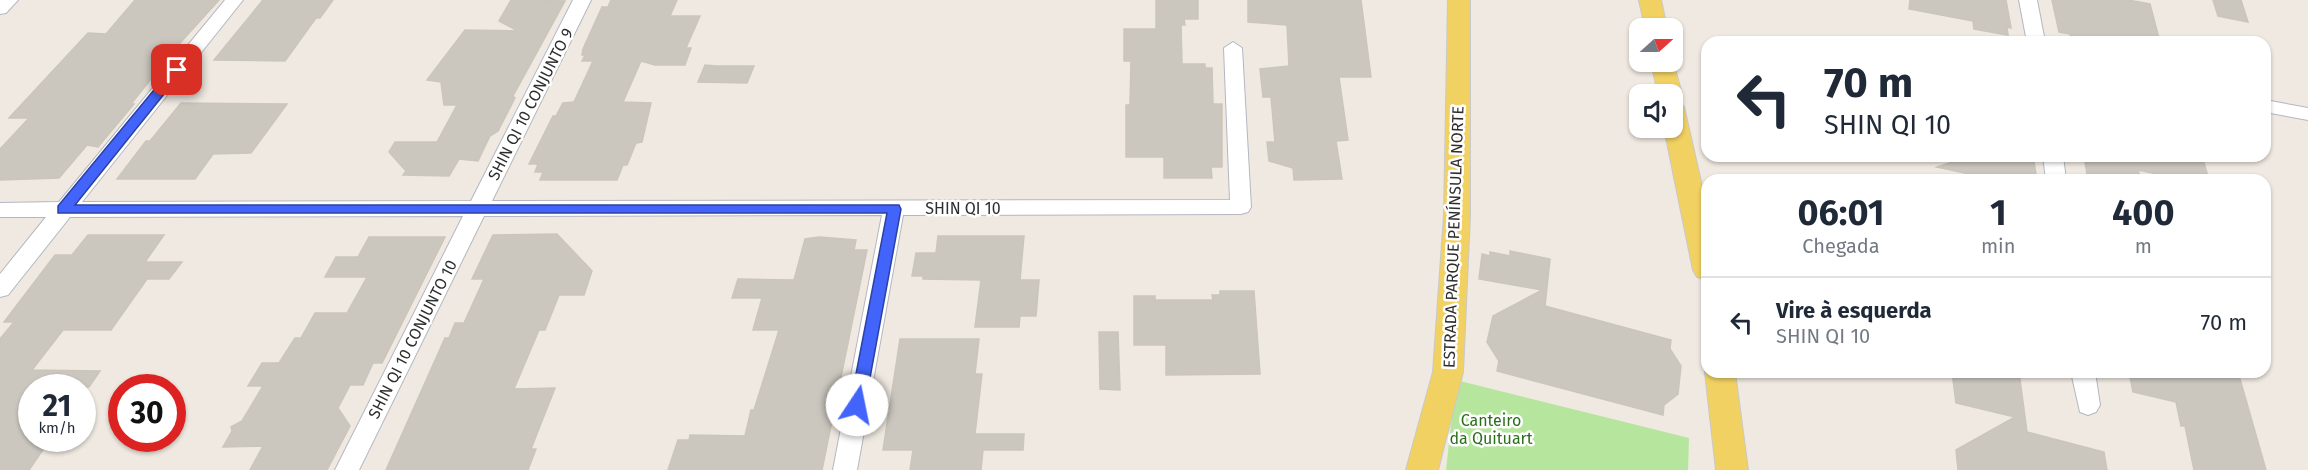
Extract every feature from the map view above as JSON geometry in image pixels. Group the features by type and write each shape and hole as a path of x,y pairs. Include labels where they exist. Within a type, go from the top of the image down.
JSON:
{"main road":[{"name":"ESTRADA PARQUE PENÍNSULA NORTE","path":"1422,470 1448,372 1457,215 1459,0"},
{"path":"1650,0 1654,18"},
{"path":"1679,138 1701,242"},
{"path":"1721,378 1731,470"}],"street":[{"path":"0,9 9,0"},
{"path":"0,289 234,0"},
{"name":"SHIN QI 10 CONJUNTO 9","path":"478,208 582,0"},
{"path":"2028,0 2035,36"},
{"name":"SHIN QI 10","path":"0,210 1241,207 1233,48"},
{"path":"2271,107 2308,114"},
{"name":"SHIN QI 10 CONJUNTO 10","path":"347,470 478,208"},
{"path":"845,470 894,209"},
{"path":"2084,378 2088,405"}],"green space":[{"name":"Canteiro da Quituart","path":"1456,380 1689,438 1688,470 1446,470"}],"building":[{"path":"135,0 219,0 161,64 163,64 131,104 134,104 98,147 87,145 59,178 0,180 0,149 29,118 9,118 88,33 106,34"},
{"path":"263,0 333,0 320,18 316,18 285,61 214,60"},
{"path":"511,0 565,1 513,96 515,98 498,131 490,136 478,161 459,159 449,176 403,175 406,171 389,152 395,142 437,142 457,105 444,105 441,82 427,80 465,30 518,31 499,21"},
{"path":"611,0 677,0 670,16 700,16 686,48 691,48 685,65 655,65 641,61 623,102 651,103 642,142 636,143 627,165 623,165 617,180 540,180 543,172 535,172 538,164 529,164 553,116 556,116 563,103 574,102 593,61 582,61 585,55 582,55 583,49 602,7 608,7"},
{"path":"1156,0 1198,0 1198,19 1184,19 1185,25 1181,25 1182,64 1205,64 1205,68 1212,68 1213,104 1222,104 1222,167 1211,167 1212,178 1164,178 1164,157 1126,157 1126,105 1130,105 1131,61 1124,61 1124,29 1156,29"},
{"path":"1248,0 1361,0 1371,77 1339,77 1348,140 1336,141 1342,179 1294,180 1293,168 1269,161 1267,142 1275,142 1271,97 1263,97 1260,69 1289,66 1287,25 1248,22"},
{"path":"1910,0 2006,0 2011,28 2007,27 2008,35 1974,29 1973,21 1909,9"},
{"path":"2052,0 2128,0 2150,4 2158,36 2070,36 2070,34 2059,32"},
{"path":"2213,0 2241,0 2248,22 2218,16"},
{"path":"705,65 754,66 747,83 698,82"},
{"path":"181,103 287,104 251,153 213,154 195,179 117,179 146,141 150,141"},
{"path":"1952,162 2034,162 2036,174 1965,174 1937,167"},
{"path":"2085,162 2204,162 2207,174 2158,174 2138,170 2139,174 2087,174"},
{"path":"557,234 592,271 584,295 559,295 545,330 539,330 514,389 555,388 531,449 536,449 528,470 386,470 445,338 449,338 455,323 464,323 484,279 472,279 493,235"},
{"path":"88,235 164,235 145,262 182,262 169,279 147,279 111,330 63,330 32,370 100,371 96,377 96,374 18,374 18,452 41,452 29,470 0,470 0,339 14,322 4,322 55,255 72,255"},
{"path":"938,236 1024,236 1020,280 1039,280 1036,316 1020,316 1019,327 975,327 981,280 923,279 923,276 912,276 916,253 936,253"},
{"path":"369,237 445,237 382,363 373,363 363,385 350,385 338,408 350,426 327,470 250,470 263,446 223,447 232,431 231,427 242,421 263,386 248,386 262,363 279,363 295,338 301,338 315,313 347,313 367,277 325,277 336,257 358,257"},
{"path":"819,237 856,240 854,250 867,250 822,470 668,470 678,440 689,440 690,435 745,436 751,410 754,410 779,330 753,330 762,298 732,298 738,279 794,280 805,239"},
{"path":"1510,251 1550,259 1545,306 1671,340 1670,349 1681,366 1678,394 1664,405 1663,415 1497,371 1499,361 1487,342 1493,316 1542,290 1479,279 1482,254 1490,256 1490,252 1510,256"},
{"path":"1220,291 1254,291 1260,374 1166,375 1166,345 1134,345 1134,296 1155,296 1155,300 1213,300 1212,295 1220,295"},
{"path":"1099,332 1118,332 1120,390 1100,389"},
{"path":"900,339 979,339 975,374 982,374 975,434 1024,434 1023,450 983,450 981,470 910,470 913,450 883,450"},
{"path":"1953,378 2020,378 2027,432 2104,452 2107,470 1958,470 1956,450 2015,417 1956,403"},
{"path":"2130,378 2240,378 2266,470 2194,470 2185,426 2181,426 2176,402 2133,392"}],"route":[{"path":"177,70 63,210 894,209 857,405"}]}
